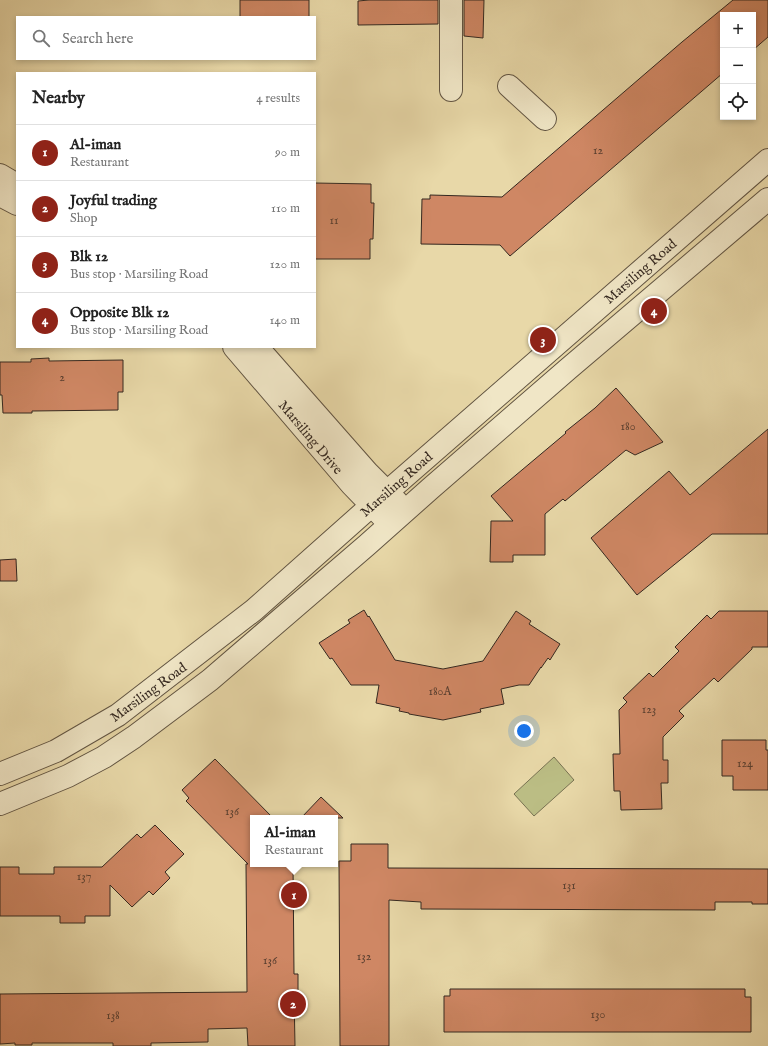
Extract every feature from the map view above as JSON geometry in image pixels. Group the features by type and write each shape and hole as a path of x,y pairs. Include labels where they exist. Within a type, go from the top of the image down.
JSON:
{"street":[{"path":"451,0 451,90"},
{"path":"509,86 545,119"},
{"name":"Marsiling Road","path":"0,774 56,751 118,715 254,610 768,160"},
{"path":"0,175 16,184"},
{"path":"0,195 16,203"},
{"name":"Marsiling Road","path":"0,804 68,776 104,757 134,737 210,680 568,369 768,199"},
{"name":"Marsiling Drive","path":"235,348 352,486 371,506 398,518"},
{"name":"Marsiling Drive","path":"259,348 367,472 388,492 398,518"}],"green space":[{"path":"554,757 574,780 534,816 514,794"}],"building":[{"path":"240,0 309,0 309,16 240,16"},
{"path":"438,0 438,24 358,25 358,1"},
{"path":"464,0 484,0 483,38 464,36"},
{"path":"733,0 768,0 768,37 756,47 756,12 720,12 720,76 510,256 500,245 421,244 422,199 430,199 430,195 502,197"},
{"path":"316,183 371,184 371,203 374,203 373,239 370,239 370,259 316,259"},
{"path":"49,358 49,361 123,360 123,392 118,392 118,410 32,411 32,413 3,413 2,395 0,395 0,362 31,362 31,359"},
{"path":"616,388 663,442 635,455 626,450 565,501 563,499 545,514 545,555 513,555 513,562 490,562 491,521 513,521 491,496 595,408"},
{"path":"768,429 768,534 712,534 637,595 591,538 669,471 690,495"},
{"path":"16,559 17,581 0,581 0,560"},
{"path":"364,610 395,660 443,669 483,661 516,611 531,621 529,624 560,644 550,660 548,658 529,685 519,685 501,689 504,704 480,709 481,712 443,720 409,714 399,711 400,708 376,703 379,685 351,685 332,658 330,659 319,643 350,623 348,620"},
{"path":"719,611 768,611 768,647 752,647 752,649 718,682 714,678 679,711 684,716 663,737 663,760 668,760 668,783 661,783 662,809 621,810 620,791 614,791 613,754 620,754 619,710 627,702 623,698 649,673 653,677 679,651 675,647 707,615 711,619"},
{"path":"722,740 766,740 766,750 768,750 768,790 733,790 733,776 722,776"},
{"path":"215,759 270,815 250,815 250,867 293,867 294,974 298,974 298,991 294,991 295,1046 248,1046 247,1028 208,1029 208,1042 151,1043 151,1046 113,1046 113,1043 32,1043 32,1045 15,1045 15,1043 0,1044 0,994 247,992 246,864 248,864 186,801 189,798 182,790"},
{"path":"321,797 343,818 338,818 338,815 304,815"},
{"path":"155,825 184,854 165,872 170,878 153,895 149,891 132,907 110,885 110,916 85,916 85,923 60,923 60,916 0,916 0,867 19,867 19,874 54,874 54,867 102,867 137,834 141,838"},
{"path":"351,844 388,844 388,868 768,869 768,904 752,904 752,902 715,902 715,910 421,909 421,902 389,900 389,1046 340,1046 339,861 351,861"},
{"path":"450,989 745,989 745,997 751,997 751,1032 444,1032 444,996 450,996"}],"place":[{"name":"Opposite Blk 12","path":"654,311"},
{"name":"Blk 12","path":"543,340"},
{"name":"Al-iman","path":"294,895"},
{"name":"Joyful trading","path":"293,1004"}]}
